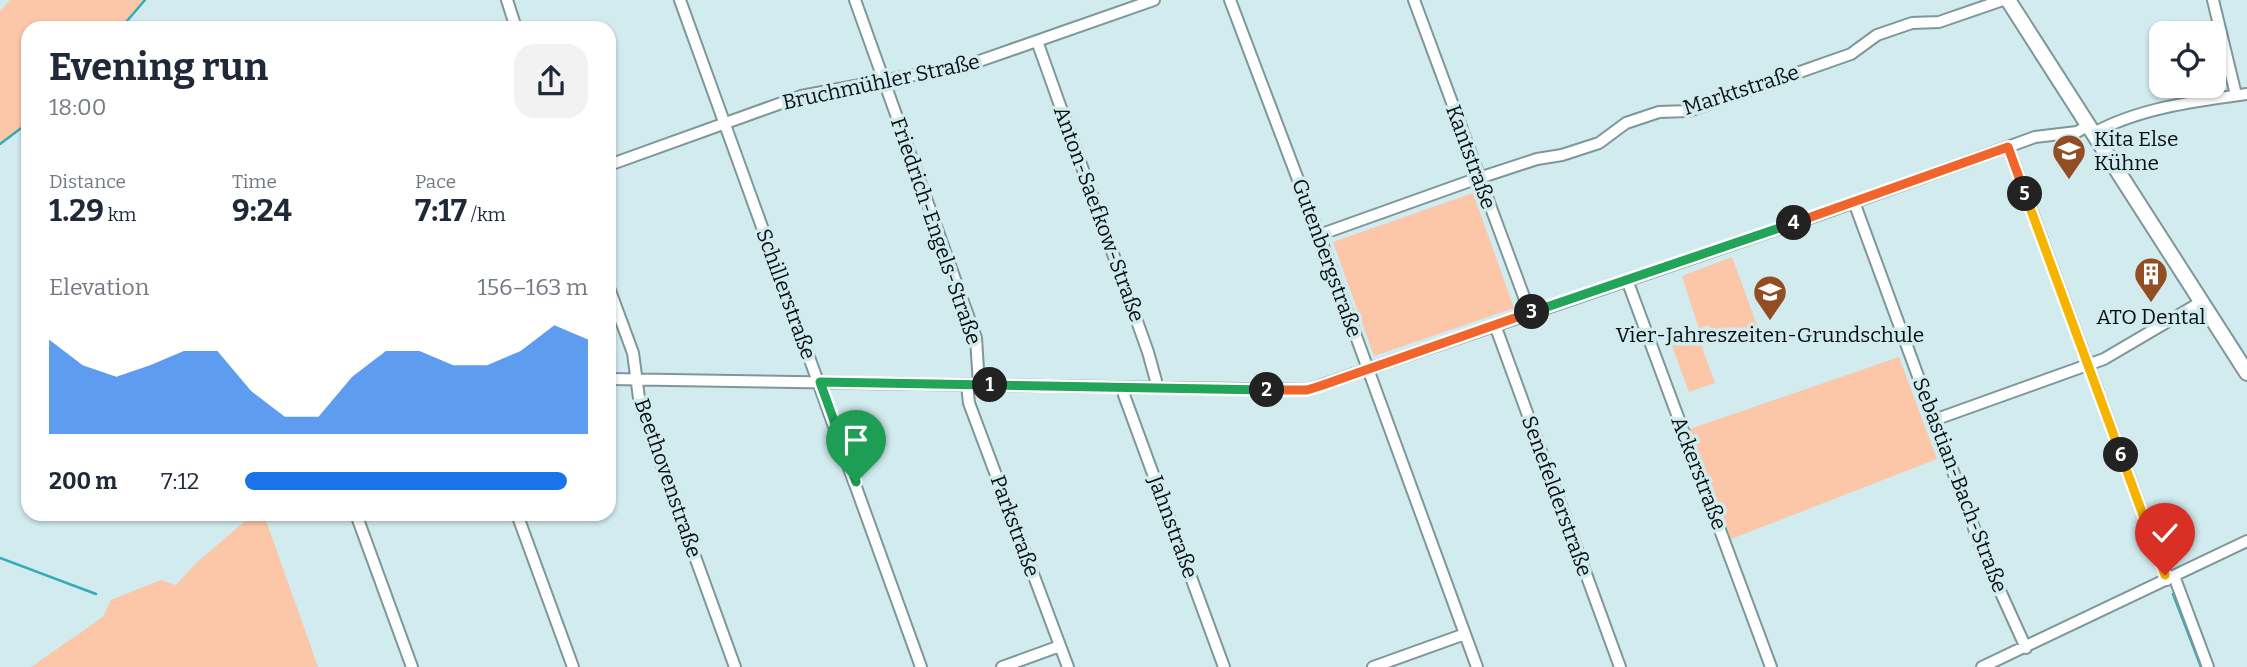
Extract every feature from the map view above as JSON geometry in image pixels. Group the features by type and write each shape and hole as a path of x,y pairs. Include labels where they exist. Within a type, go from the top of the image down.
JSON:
{"main road":[{"path":"2005,0 2092,129 2247,373"}],"street":[{"path":"507,0 514,21"},
{"name":"Schillerstraße","path":"680,0 921,667"},
{"name":"Friedrich-Engels-Straße","path":"855,0 976,338 979,385"},
{"name":"Bruchmühler Straße","path":"616,162 801,96 954,69 1154,0"},
{"name":"Gutenbergstraße","path":"1230,0 1477,667"},
{"name":"Kantstraße","path":"1415,0 1530,313"},
{"name":"Marktstraße","path":"1319,236 1479,178 1599,143 1626,123 1659,112 1689,111 1851,54 1870,39 1912,23 1939,22 2005,0"},
{"path":"616,379 1307,390 2035,137 2092,129 2187,103 2241,94 2213,0"},
{"name":"Anton-Saefkow-Straße","path":"1037,41 1148,352 1157,388"},
{"path":"2008,147 2088,364 2208,667"},
{"name":"Sebastian-Bach-Straße","path":"1854,202 1986,560 2026,648"},
{"name":"Ackerstraße","path":"1627,280 1771,667"},
{"path":"1934,420 2104,359 2201,302"},
{"name":"Beethovenstraße","path":"616,307 633,353 639,398 648,427 735,667"},
{"name":"Senefelderstraße","path":"1495,325 1620,667"},
{"name":"Parkstraße","path":"967,385 969,403 1068,667"},
{"name":"Jahnstraße","path":"1124,387 1124,395 1224,667"},
{"path":"359,521 412,667"},
{"path":"520,521 573,667"},
{"path":"1982,667 2247,541"},
{"path":"1373,667 1465,634"},
{"path":"1002,667 1060,646"}],"shaded area":[{"path":"10,0 145,0 127,21 21,21 21,128 0,144 0,11"},
{"path":"1473,193 1514,308 1374,356 1333,242"},
{"path":"1732,257 1758,328 1715,342 1709,325 1699,329 1682,276"},
{"path":"1695,328 1715,383 1689,392 1669,338"},
{"path":"1899,357 1937,459 1731,539 1690,429"},
{"path":"245,521 266,521 318,667 31,667 103,617 111,600 161,580 176,585 195,564"}],"waterway":[{"path":"127,21 145,0"},
{"path":"0,144 21,128"},
{"path":"0,558 96,594"},
{"path":"2173,594 2201,667"}],"place":[{"name":"Kita Else Kühne","path":"2069,181"},
{"name":"ATO Dental","path":"2151,304"},
{"name":"Vier-Jahreszeiten-Grundschule","path":"1770,322"}],"route":[{"path":"856,482 820,382 1307,390 2008,147 2165,575"}]}
